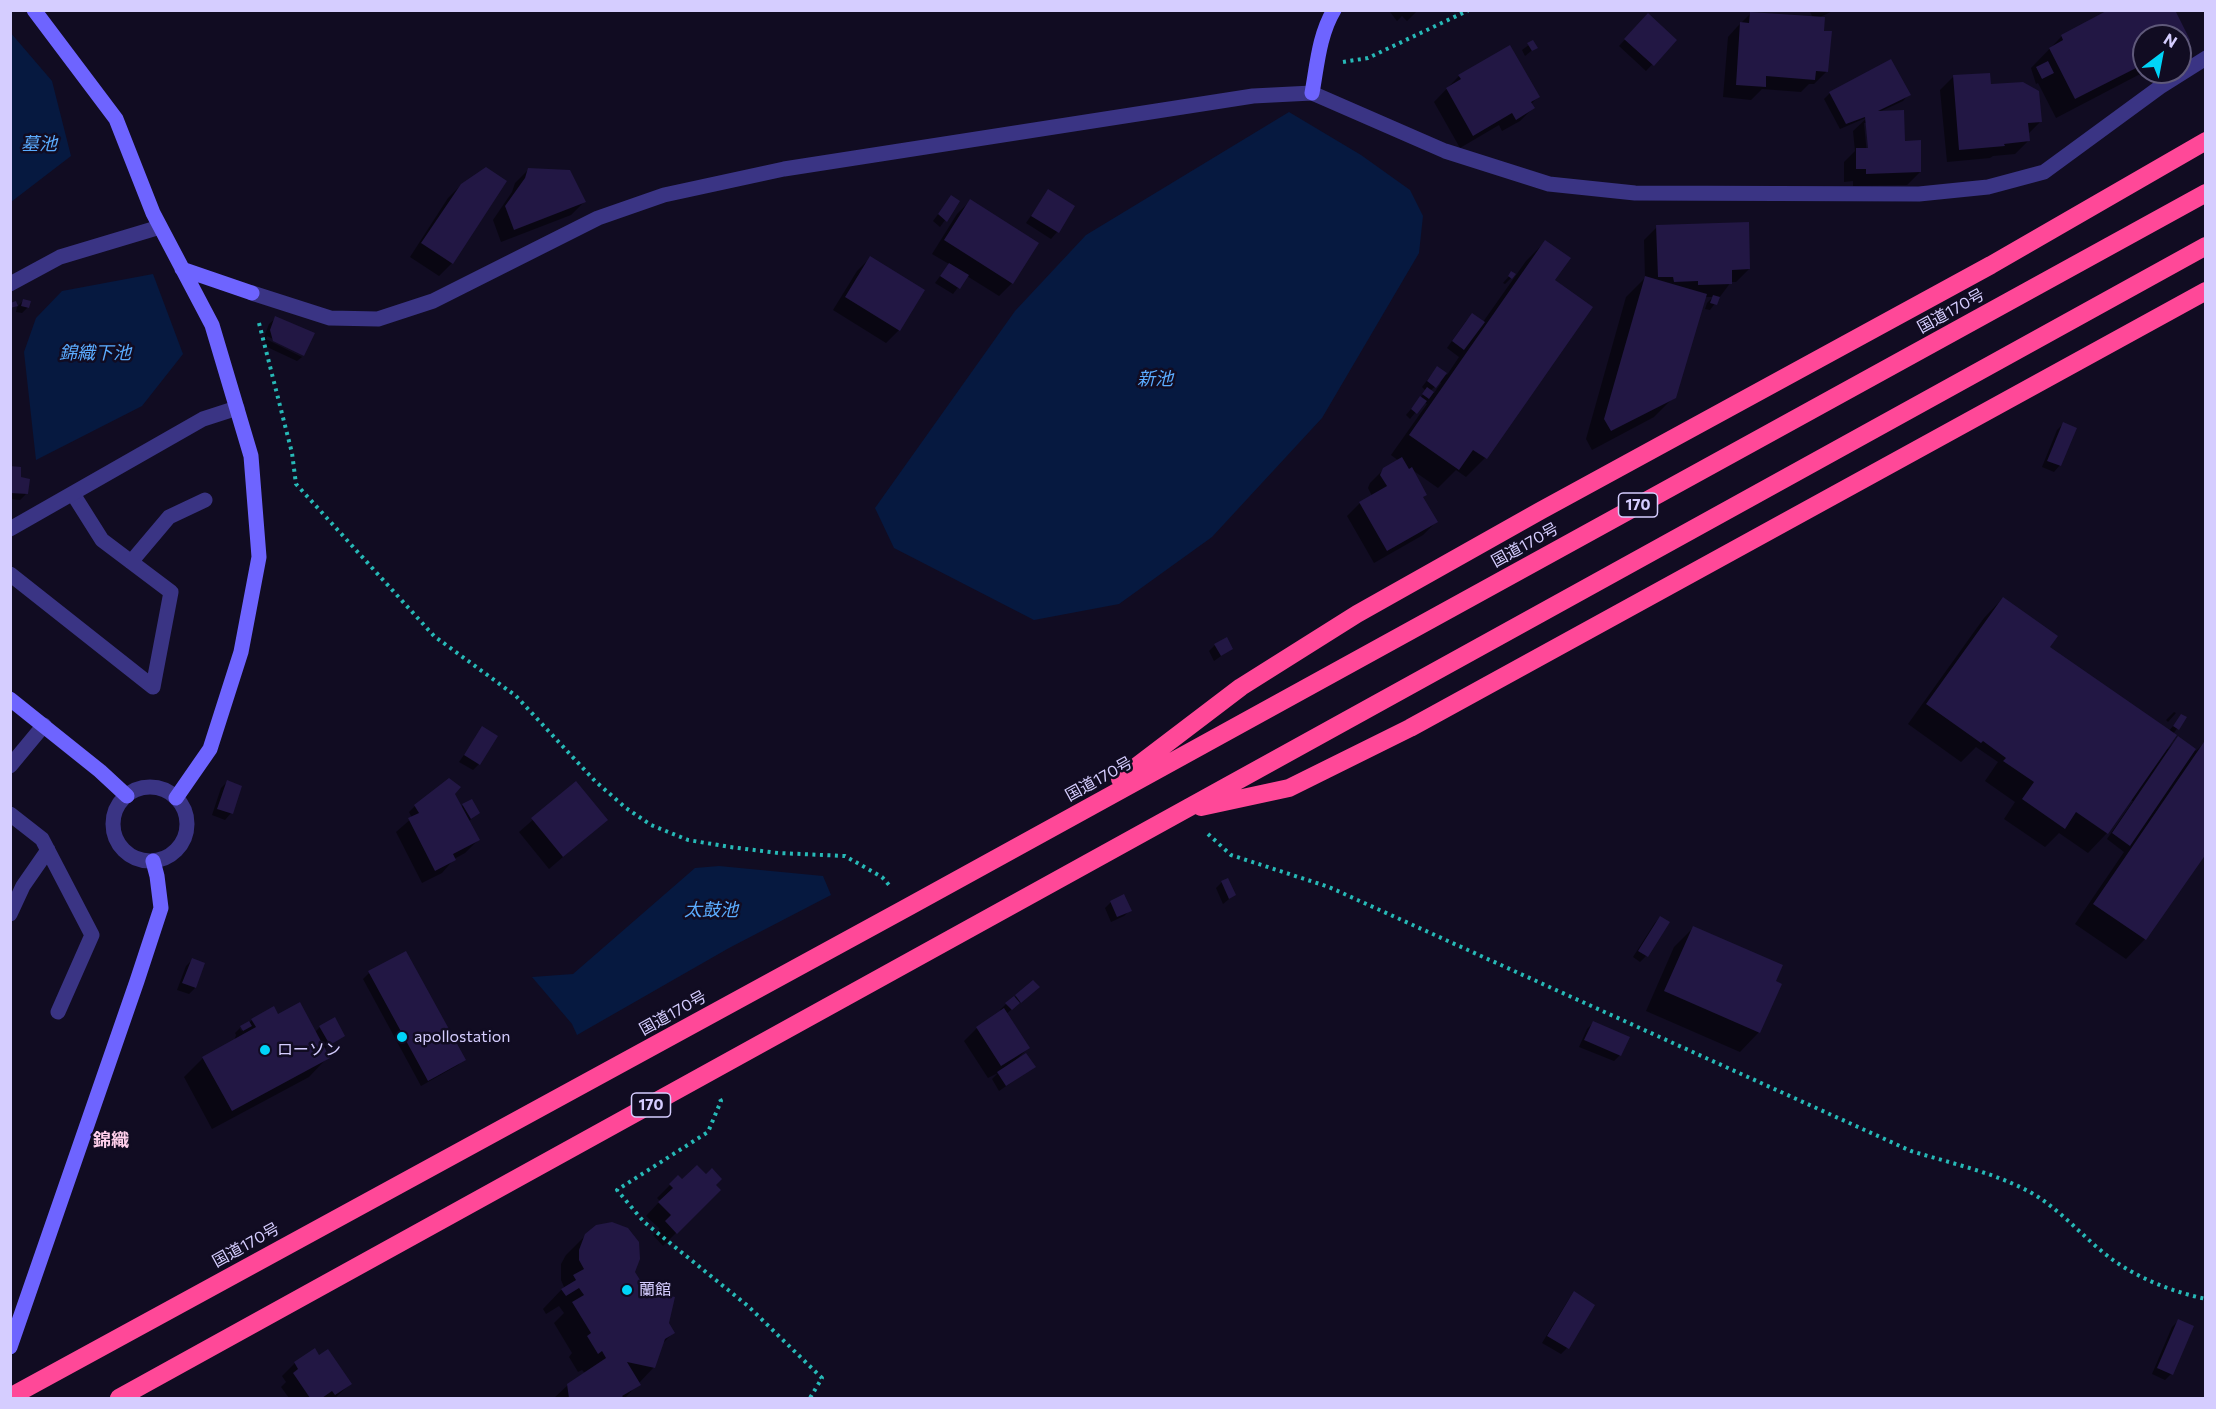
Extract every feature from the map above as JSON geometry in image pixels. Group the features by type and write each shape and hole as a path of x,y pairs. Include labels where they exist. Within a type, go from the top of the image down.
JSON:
{"highway":[{"path":"1070,817 1241,687 1357,614 1540,511 1990,265 2205,141"},
{"name":"国道170号","path":"10,1397 908,907 2205,193"},
{"name":"170","path":"119,1398 2205,246"},
{"path":"1183,811 1289,788 1410,728 2205,291"}],"street":[{"path":"34,10 116,119 153,213 212,325 252,456 259,557 241,652 210,749 176,798"},
{"path":"1312,93 1328,21 1334,10"},
{"path":"182,269 330,318 378,319 433,301 598,218 664,195 784,169 1253,96 1312,93 1444,151 1549,184 1635,193 1919,194 1988,188 2044,172 2160,87 2205,58"},
{"path":"10,284 60,257 160,227"},
{"path":"10,530 203,418 237,408"},
{"path":"10,574 153,687 171,592 102,540 73,494"},
{"path":"131,562 169,517 205,500"},
{"path":"10,699 100,771 127,796"},
{"path":"10,766 44,725"},
{"path":"146,787 167,791 176,798 183,807 187,819 184,837 175,852 164,859 141,860 130,855 122,847 116,837 115,815 119,804 127,796 146,787"},
{"path":"10,814 42,839 92,935 58,1012"},
{"path":"10,914 23,886 48,850"},
{"path":"10,1347 138,981 160,908 153,861"}],"path":[{"path":"1317,66 1368,58 1469,10"},
{"path":"252,293 292,453 296,484 434,636 516,696 595,782 651,825 688,840 730,847 778,853 845,856 882,877 908,907"},
{"path":"1183,811 1231,855 1339,892 1911,1151 2000,1178 2029,1192 2059,1213 2114,1261 2159,1286 2205,1299"},
{"path":"705,1076 721,1101 708,1132 617,1190 644,1222 748,1306 822,1378 810,1398"}],"water":[{"name":"墓池","path":"10,32 52,81 71,156 11,202"},
{"name":"新池","path":"1289,112 1361,155 1410,190 1423,216 1419,253 1322,418 1212,537 1119,604 1034,620 894,548 875,508 1015,311 1086,235"},
{"name":"錦織下池","path":"153,274 183,354 142,406 36,460 24,352 36,318 62,291"},
{"name":"太鼓池","path":"719,866 823,876 831,895 729,948 577,1035 572,1024 532,977 573,974 695,868"}],"building":[{"path":"2108,10 2175,10 2182,24 2132,24 2132,70 2075,99 2049,48 2063,40 2061,35"},
{"path":"1750,12 1825,17 1824,31 1832,31 1828,72 1816,71 1815,80 1766,76 1766,87 1736,85 1740,22 1749,23"},
{"path":"1648,13 1677,40 1654,66 1624,39"},
{"path":"1533,40 1538,48 1532,51 1527,43"},
{"path":"1510,45 1540,97 1531,102 1535,108 1516,120 1512,113 1473,136 1446,88 1461,79 1458,75"},
{"path":"1891,59 1911,95 1878,111 1904,110 1905,141 1921,140 1921,172 1866,174 1866,169 1856,169 1856,148 1868,148 1865,117 1846,124 1829,92"},
{"path":"2048,61 2054,73 2042,79 2036,67"},
{"path":"1990,73 1991,84 2023,82 2039,91 2042,122 2028,123 2030,141 2004,144 2005,146 1959,150 1953,75"},
{"path":"486,167 507,181 453,264 421,243 461,184"},
{"path":"528,168 570,170 586,202 514,230 505,206 525,178"},
{"path":"1048,189 1075,206 1059,233 1031,216"},
{"path":"951,195 960,201 947,222 938,214"},
{"path":"970,199 1039,243 1013,284 944,240"},
{"path":"1749,222 1750,269 1732,270 1732,284 1698,285 1698,281 1674,282 1673,277 1658,277 1656,225"},
{"path":"1545,240 1571,258 1555,280 1593,307 1487,459 1473,450 1459,470 1409,435"},
{"path":"870,256 925,290 900,331 845,297"},
{"path":"949,263 969,275 960,289 940,276"},
{"path":"1511,271 1516,274 1512,279 1508,276"},
{"path":"1645,276 1707,294 1676,398 1611,431 1604,419"},
{"path":"1713,295 1720,297 1717,305 1710,303"},
{"path":"23,299 31,301 29,308 21,306"},
{"path":"16,301 18,306 10,308 10,303"},
{"path":"1472,313 1485,322 1464,350 1452,341"},
{"path":"275,316 315,333 304,356 273,341 270,330"},
{"path":"1437,366 1447,373 1436,388 1427,381"},
{"path":"1427,387 1434,392 1429,399 1422,394"},
{"path":"1420,396 1427,401 1417,414 1411,409"},
{"path":"2063,422 2077,428 2061,466 2047,461"},
{"path":"1402,457 1409,469 1412,467 1427,495 1423,497 1438,522 1387,551 1359,502 1387,486 1380,475 1383,468"},
{"path":"10,466 21,467 21,477 30,479 28,494 10,493"},
{"path":"2003,597 2058,636 2050,647 2177,735 2108,834 2076,812 2065,829 2022,799 2034,782 2003,761 2006,758 1983,741 1981,743 1926,704"},
{"path":"1227,637 1233,649 1221,656 1214,644"},
{"path":"2181,714 2187,717 2179,730 2173,726"},
{"path":"482,726 498,736 480,765 464,755"},
{"path":"2178,736 2196,749 2130,846 2112,833"},
{"path":"2206,739 2206,854 2146,940 2093,904"},
{"path":"449,778 461,787 455,794 480,840 453,854 456,860 435,871 408,818 419,813 414,805"},
{"path":"227,780 242,786 233,814 217,809"},
{"path":"576,781 608,820 563,857 531,818"},
{"path":"472,799 480,813 471,819 462,804"},
{"path":"1228,878 1236,895 1229,899 1221,881"},
{"path":"1124,894 1132,911 1117,917 1110,901"},
{"path":"1660,916 1670,922 1648,957 1638,951"},
{"path":"1693,926 1783,965 1776,981 1782,984 1760,1033 1664,991"},
{"path":"406,951 466,1060 428,1081 368,971"},
{"path":"192,958 205,963 196,988 182,983"},
{"path":"1033,980 1040,987 1021,1003 1015,995"},
{"path":"1014,996 1020,1003 1012,1010 1005,1003"},
{"path":"300,1002 330,1058 232,1111 202,1057 256,1027 251,1019 274,1006 278,1014"},
{"path":"1004,1008 1030,1048 1001,1066 976,1027"},
{"path":"335,1017 345,1036 330,1045 319,1026"},
{"path":"249,1021 252,1026 243,1031 240,1026"},
{"path":"1593,1021 1630,1037 1621,1056 1584,1040"},
{"path":"1026,1053 1036,1067 1006,1086 997,1072"},
{"path":"697,1165 706,1174 712,1168 722,1179 716,1185 721,1190 677,1234 665,1221 671,1215 658,1202 673,1188 669,1184 678,1175 682,1179"},
{"path":"612,1222 628,1228 639,1242 640,1259 635,1272 647,1291 675,1297 669,1323 675,1333 665,1339 655,1368 627,1362 641,1385 622,1396 624,1398 569,1398 567,1384 606,1358 602,1351 598,1354 587,1336 591,1333 572,1302 584,1295 579,1288 566,1296 561,1289 576,1280 573,1275 584,1269 579,1260 579,1250 585,1234 596,1225"},
{"path":"1574,1291 1595,1305 1569,1349 1547,1336"},
{"path":"2178,1319 2194,1326 2173,1375 2157,1368"},
{"path":"315,1348 319,1355 328,1349 352,1384 335,1395 332,1391 322,1398 310,1398 293,1373 298,1369 294,1362"}],"place":[{"name":"apollostation","path":"402,1037"},
{"name":"ローソン","path":"265,1050"},
{"name":"蘭館","path":"627,1290"}],"district":[{"name":"錦織","path":"111,1140"}]}
